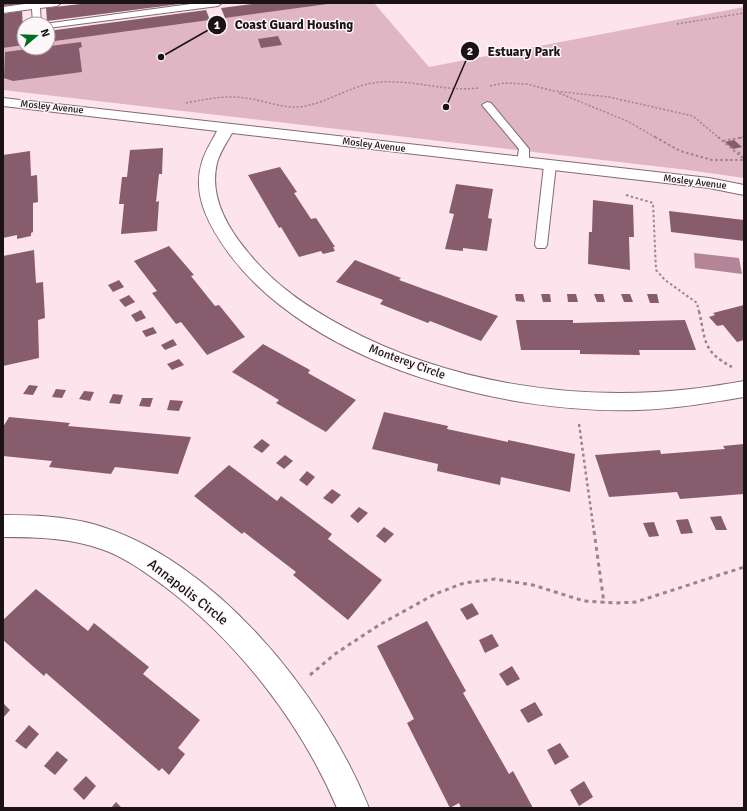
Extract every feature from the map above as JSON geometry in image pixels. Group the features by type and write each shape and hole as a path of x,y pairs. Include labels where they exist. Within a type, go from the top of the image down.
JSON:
{"street":[{"name":"Mosley Avenue","path":"3,102 550,165 709,184 744,190"},
{"name":"Monterey Circle","path":"228,128 214,152 209,165 207,183 208,200 216,220 228,241 248,265 271,288 297,309 327,328 360,345 398,361 441,376 484,387 576,400 616,402 658,401 696,397 744,389"},
{"name":"Annapolis Circle","path":"3,526 38,526 73,529 109,540 143,557 181,583 218,612 254,649 288,693 320,741 353,808"}],"lane":[{"path":"3,10 36,4 57,3"},
{"path":"56,24 213,3"},
{"path":"36,4 37,16"},
{"path":"487,105 524,149 523,162"},
{"path":"541,245 550,165"}],"path":[{"path":"677,24 744,13"},
{"path":"180,104 213,98 243,97 278,106 296,107 321,102 360,86 380,82 463,90 514,83 527,84 554,91 627,121 680,151 712,160 744,160"},
{"path":"554,91 609,97 693,116 744,160"},
{"path":"723,141 744,136"},
{"path":"737,154 744,152"},
{"path":"621,193 653,203 656,270 665,280 697,302 707,347 717,359 734,369"},
{"path":"576,400 604,603"},
{"path":"288,693 335,654 379,625 435,594 464,583 495,579 533,585 584,602 636,602 744,567"}],"shaded area":[{"path":"335,3 374,3 429,67 744,7 744,178 688,170 3,90 3,48 16,46 16,56 56,56 56,41"},
{"path":"694,253 739,258 742,274 695,268"}],"building":[{"path":"3,3 21,3 21,4 3,6"},
{"path":"89,3 180,3 56,20 56,16 47,16 46,8"},
{"path":"259,3 328,4 225,18 221,8"},
{"path":"206,10 210,20 56,41 56,30"},
{"path":"22,11 22,16 16,16 16,46 3,48 3,14"},
{"path":"278,36 282,45 261,48 258,39"},
{"path":"81,42 82,47 79,48 82,72 13,81 4,78 5,52 16,51 16,56 56,56 56,45"},
{"path":"734,140 742,147 733,149 725,142"},
{"path":"163,148 162,174 159,174 156,202 159,201 157,231 121,234 124,204 119,204 122,177 127,177 130,150"},
{"path":"30,151 31,176 37,175 38,202 33,203 33,232 31,233 31,236 17,239 17,235 3,238 3,155"},
{"path":"280,167 297,192 294,193 311,219 316,218 335,247 333,247 335,251 323,254 321,251 299,257 281,227 279,228 248,175"},
{"path":"456,184 493,189 488,218 492,219 487,251 463,248 463,251 445,249 454,214 449,213"},
{"path":"593,200 633,205 634,237 629,237 630,270 588,264 589,232 592,232"},
{"path":"669,211 744,220 744,241 671,232"},
{"path":"169,246 194,275 191,276 215,306 219,305 245,337 207,355 181,322 176,324 152,293 157,291 134,261"},
{"path":"34,250 36,283 43,282 45,318 38,320 39,358 3,366 3,256"},
{"path":"355,260 401,278 399,280 498,316 481,341 430,321 428,323 380,304 383,300 336,282"},
{"path":"119,280 124,287 113,292 108,285"},
{"path":"515,294 523,294 525,302 516,301"},
{"path":"541,294 550,294 551,302 543,302"},
{"path":"567,294 576,294 578,302 568,302"},
{"path":"594,294 603,294 605,302 597,302"},
{"path":"621,294 630,294 633,302 624,302"},
{"path":"647,294 657,294 659,303 650,303"},
{"path":"129,295 135,302 125,307 119,300"},
{"path":"744,305 744,340 737,342 723,325 717,326 709,317 715,315 713,313"},
{"path":"141,310 146,318 136,322 131,315"},
{"path":"516,320 573,320 573,323 685,320 696,350 639,350 640,355 580,354 580,350 521,350"},
{"path":"153,327 157,333 146,337 142,331"},
{"path":"173,339 177,345 165,350 161,345"},
{"path":"263,344 310,370 308,373 356,400 326,432 276,403 279,400 232,372"},
{"path":"179,359 184,365 172,370 167,364"},
{"path":"29,385 38,386 33,395 23,394"},
{"path":"56,389 66,390 62,398 52,397"},
{"path":"84,391 94,392 90,401 79,399"},
{"path":"113,394 123,395 120,404 109,403"},
{"path":"142,398 153,398 150,407 139,406"},
{"path":"170,400 183,401 179,411 167,410"},
{"path":"384,412 448,426 447,429 575,454 570,492 501,477 500,485 437,471 438,464 372,449"},
{"path":"9,417 70,423 68,426 191,437 178,474 115,467 111,474 49,467 52,461 3,456 3,427"},
{"path":"262,439 270,445 262,453 253,447"},
{"path":"744,444 744,494 680,499 677,492 609,497 595,455 660,450 661,454 725,449 723,446"},
{"path":"285,455 293,461 284,469 276,463"},
{"path":"229,465 277,501 281,496 332,534 328,539 382,580 348,620 293,575 296,572 244,532 242,534 194,496"},
{"path":"307,471 315,477 307,486 299,480"},
{"path":"332,489 341,495 332,504 323,498"},
{"path":"359,507 368,513 358,523 350,516"},
{"path":"721,516 727,530 716,530 710,517"},
{"path":"688,519 693,533 681,534 676,520"},
{"path":"654,522 659,536 649,537 643,523"},
{"path":"384,527 394,534 385,543 376,536"},
{"path":"36,589 88,631 94,623 149,667 143,674 200,720 178,748 185,754 169,775 162,768 159,771 46,673 44,676 3,640 3,620"},
{"path":"472,603 479,614 467,620 460,609"},
{"path":"427,621 466,691 463,693 509,774 513,771 533,808 461,808 459,803 450,808 407,723 414,719 377,646"},
{"path":"492,634 499,646 485,653 479,640"},
{"path":"512,666 520,679 507,686 499,674"},
{"path":"535,702 543,715 528,723 520,710"},
{"path":"3,703 10,710 3,718"},
{"path":"29,725 39,734 26,749 15,741"},
{"path":"560,743 569,757 555,765 547,750"},
{"path":"57,751 68,760 55,775 44,766"},
{"path":"86,776 96,786 84,800 73,789"},
{"path":"584,781 593,797 579,806 570,790"},
{"path":"116,802 122,808 111,808"}],"place":[{"name":"Coast Guard Housing","path":"161,57"},
{"name":"Estuary Park","path":"446,107"}]}
